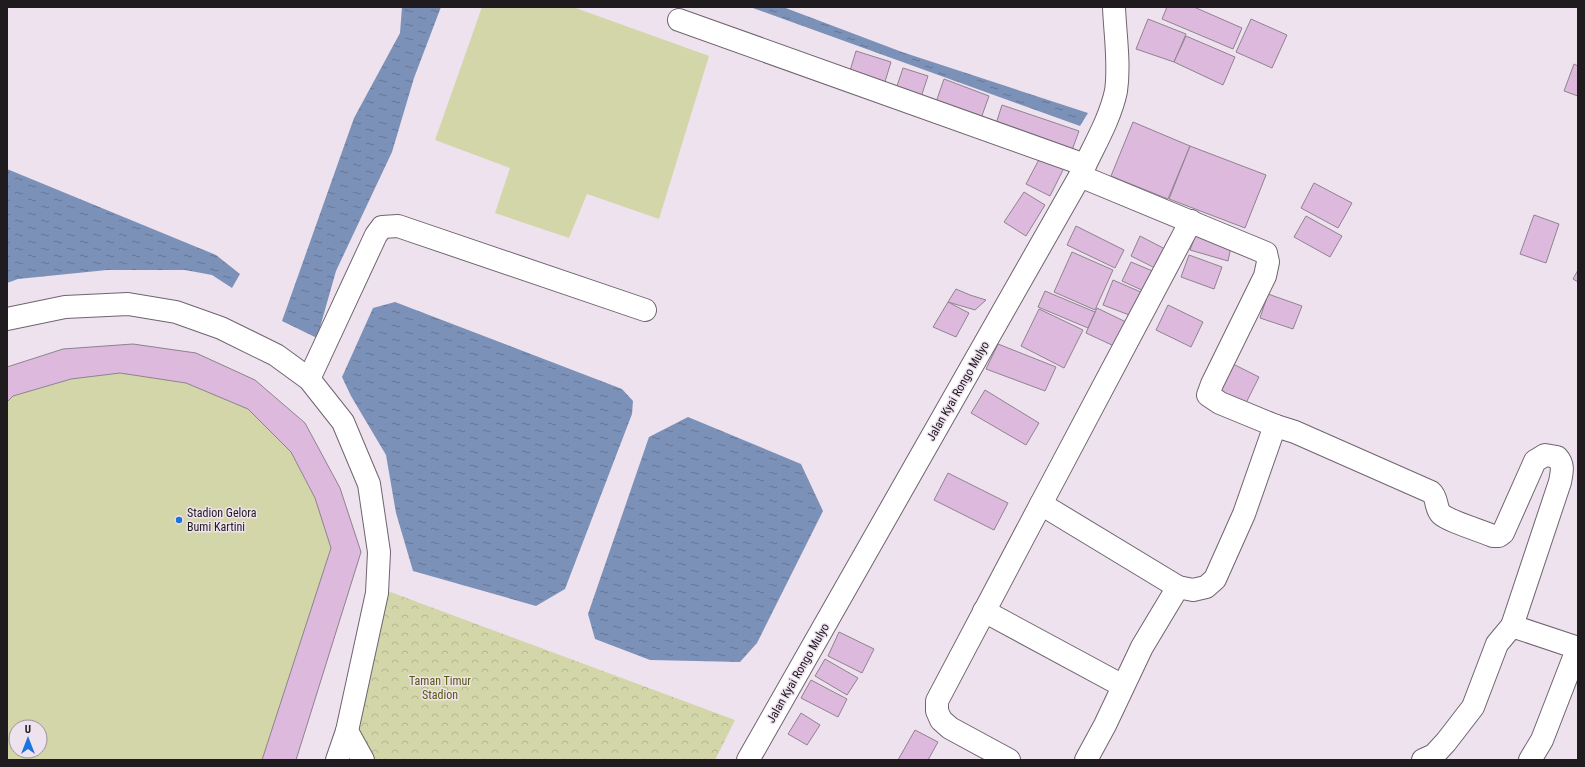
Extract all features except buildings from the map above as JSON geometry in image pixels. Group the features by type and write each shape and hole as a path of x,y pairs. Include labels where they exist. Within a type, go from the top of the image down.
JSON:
{"street":[{"name":"Jalan Kyai Rongo Mulyo","path":"748,760 1082,170 1110,111 1116,90 1117,63 1114,7"},
{"path":"679,20 1082,170 1191,221 1266,253 1268,262 1265,276 1208,395 1220,403 1276,426 1295,432 1431,492 1434,495 1437,509 1443,516 1493,536 1499,536 1503,533 1535,461 1544,455 1557,457 1562,462 1563,466 1560,482 1512,626 1497,644 1473,707 1434,755 1423,760"},
{"path":"1009,760 950,728 941,720 936,711 936,701 1191,221"},
{"path":"309,379 376,235 382,227 398,226 645,310"},
{"path":"7,319 65,307 128,304 176,312 221,328 276,355 309,379 343,422 369,484 379,552 377,593 347,731 337,760"},
{"path":"1041,504 1178,587 1193,590 1206,587 1216,579 1244,514 1276,426"},
{"path":"1086,760 1105,725 1142,647 1178,587"},
{"path":"984,611 1123,686"},
{"path":"1512,626 1578,647 1542,740 1530,760"},
{"path":"347,731 363,760"}],"green space":[{"path":"482,7 573,7 709,56 659,219 587,194 569,238 495,213 510,168 435,140"},
{"name":"Stadion Gelora Bumi Kartini","path":"133,344 196,353 255,380 305,423 340,488 361,552 296,760 7,760 7,367 63,349"},
{"name":"Taman Timur Stadion","path":"385,590 735,720 715,760 373,760 357,731"}],"water":[{"path":"402,7 441,7 414,78 392,152 336,271 317,338 282,321 354,118 400,33"},
{"path":"750,7 783,7 902,52 1088,113 1080,126"},
{"path":"7,169 216,255 240,274 232,288 212,275 185,270 107,270 18,279 7,283"},
{"path":"395,302 622,389 633,401 632,414 565,589 536,606 413,571 396,513 386,455 351,396 342,377 373,308"},
{"path":"688,417 801,464 823,511 757,643 740,662 650,660 595,639 588,614 649,437"}],"place":[{"name":"Stadion Gelora Bumi Kartini","path":"179,520"}]}
